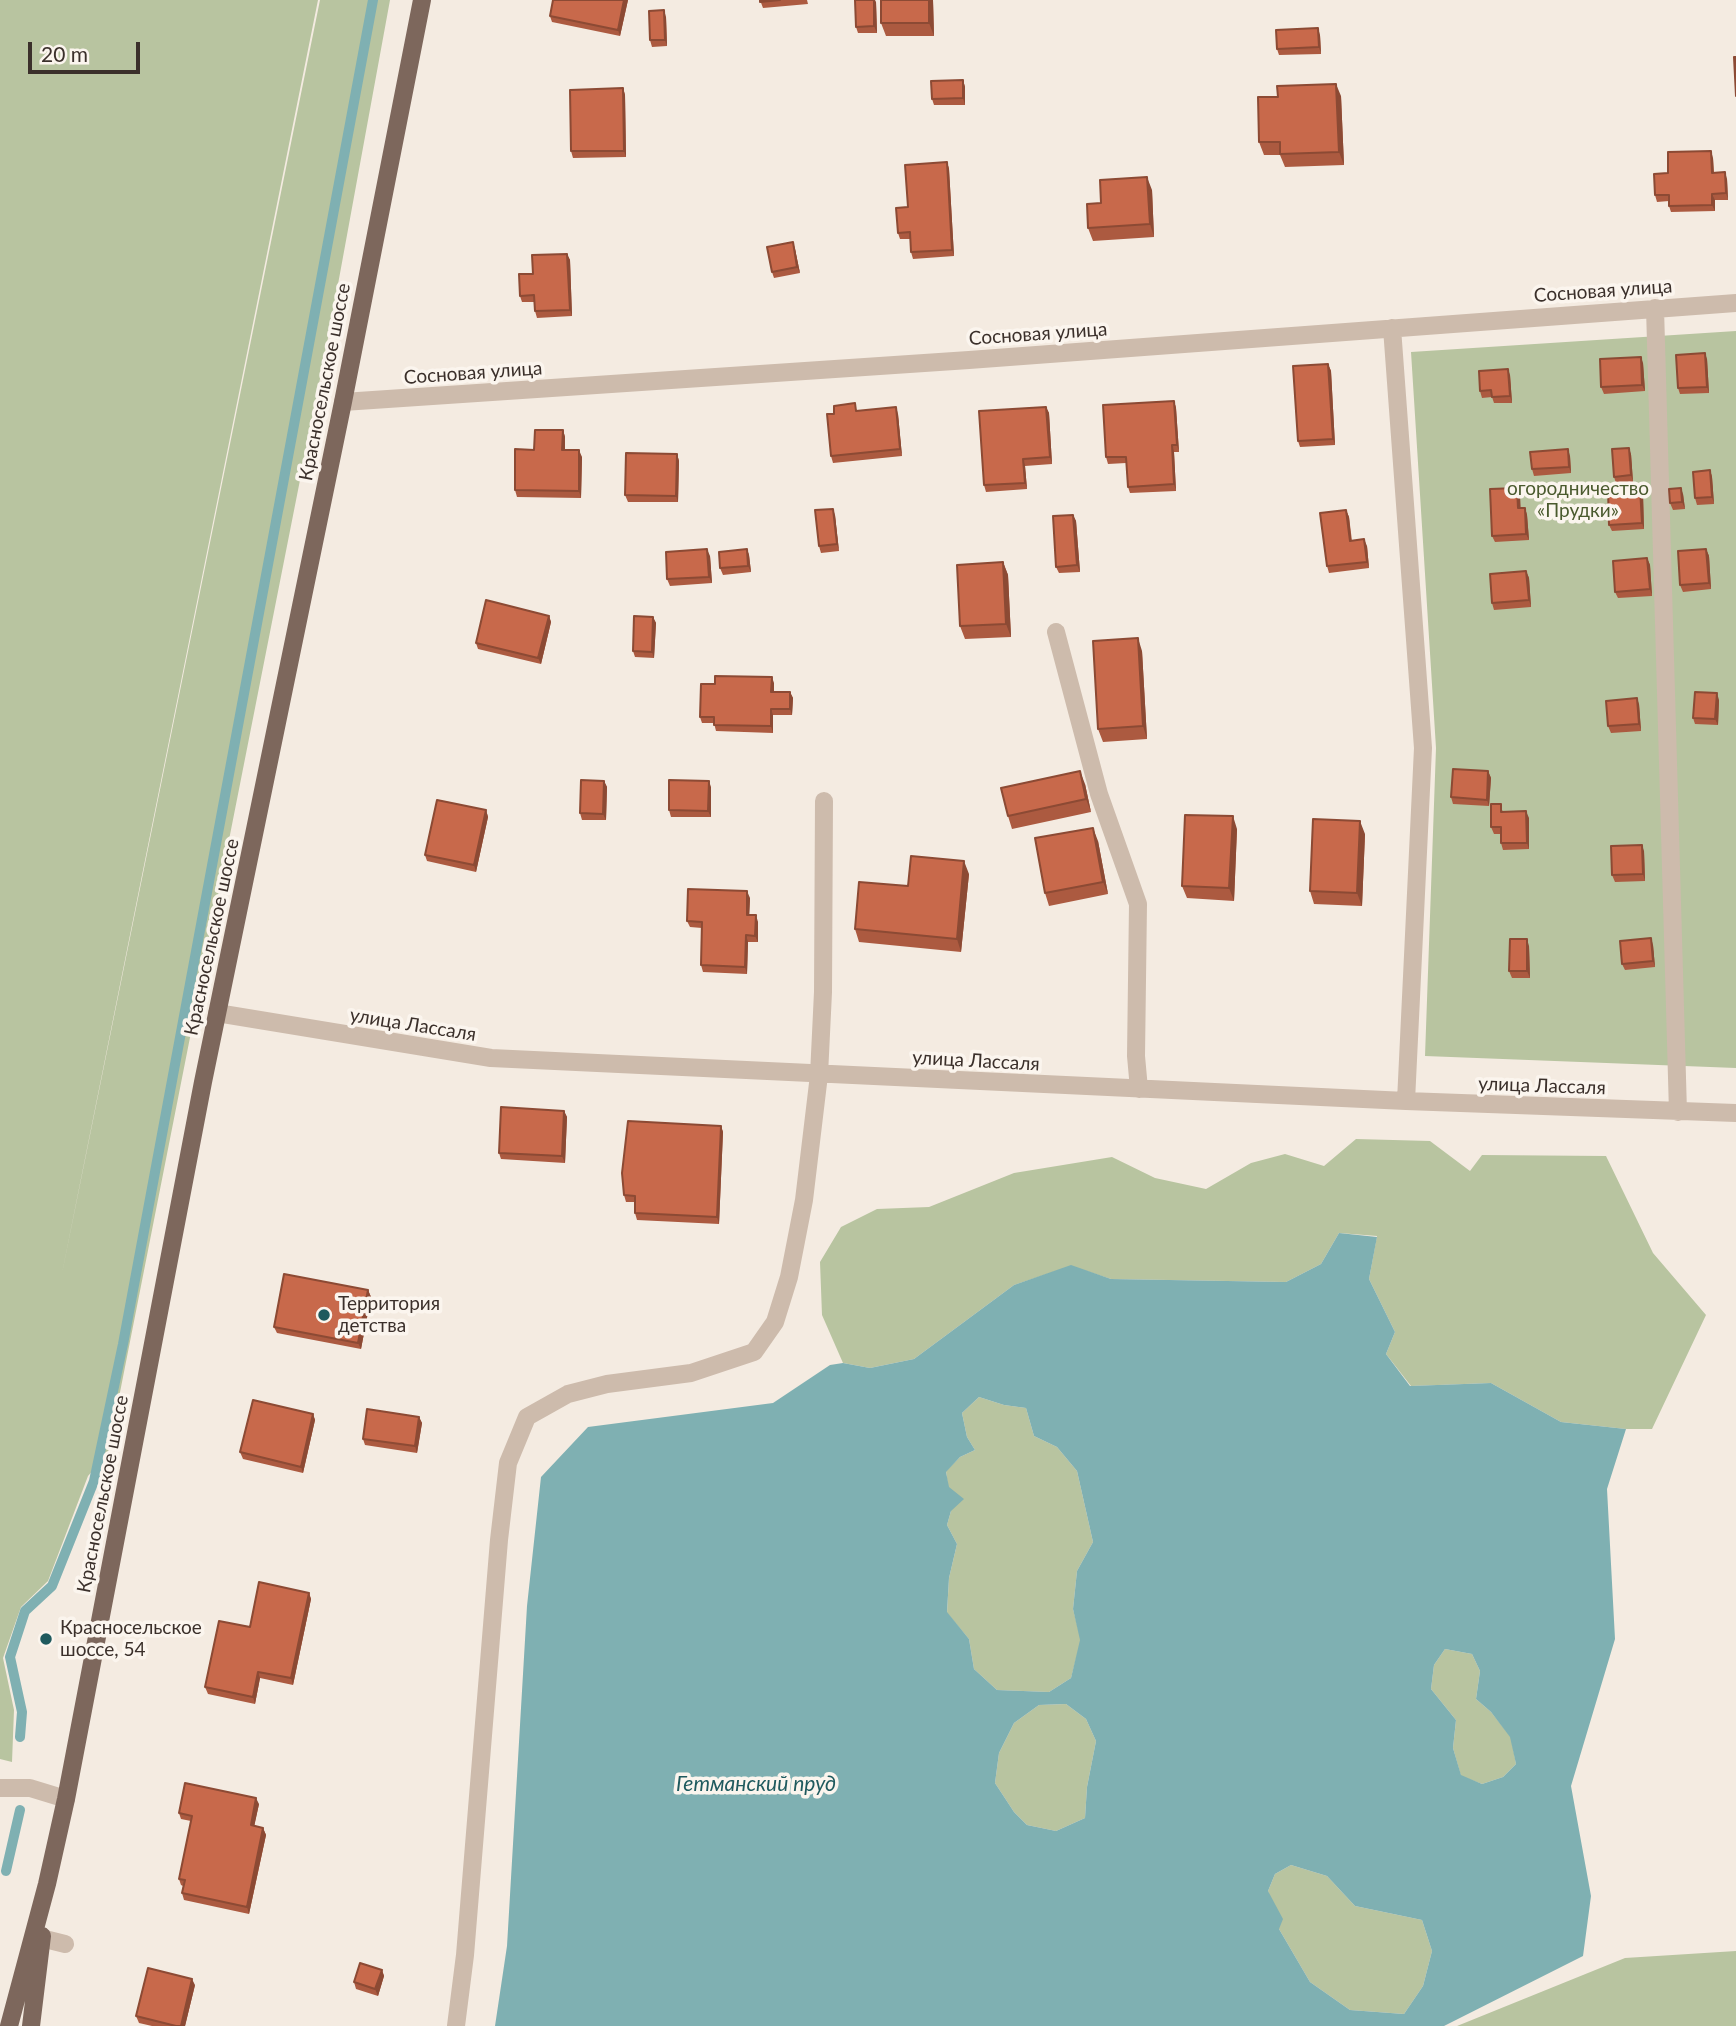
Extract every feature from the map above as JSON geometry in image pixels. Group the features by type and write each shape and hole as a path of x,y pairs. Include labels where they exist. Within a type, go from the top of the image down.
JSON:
{"main road":[{"name":"Красносельское шоссе","path":"9,2026 47,1884 66,1800 218,1013 422,0"},
{"name":"Красносельское шоссе","path":"31,2026 47,1884"}],"street":[{"name":"Сосновая улица","path":"343,402 969,360 1736,303"},
{"path":"1654,308 1678,1112"},
{"path":"1392,328 1423,748 1406,1101"},
{"path":"1056,632 1099,794 1138,904 1136,1056 1139,1089"},
{"path":"456,2026 465,1955 499,1540 508,1464 527,1417 568,1394 607,1384 691,1373 754,1352 775,1322 789,1277 804,1200 819,1075 823,992 824,802"},
{"name":"улица Лассаля","path":"218,1013 491,1058 1406,1101 1736,1113"},
{"path":"0,1788 30,1788 66,1800"},
{"path":"41,1938 65,1944"}],"green space":[{"path":"0,0 318,0 60,1283 320,0 390,0 330,328 108,1453 88,1476 48,1581 21,1607 3,1658 14,1710 12,1762 0,1759"},
{"name":"огородничество «Прудки»","path":"1736,331 1736,1068 1425,1056 1436,748 1411,352"},
{"path":"1356,1139 1430,1141 1470,1171 1482,1155 1606,1156 1653,1253 1706,1315 1652,1429 1561,1422 1491,1383 1411,1386 1386,1354 1395,1332 1369,1279 1377,1236 1339,1233 1321,1264 1286,1282 1111,1279 1071,1266 1014,1285 914,1359 870,1368 843,1363 822,1315 820,1262 841,1227 877,1209 929,1207 1014,1173 1112,1157 1155,1178 1206,1189 1251,1163 1285,1154 1324,1166"},
{"path":"979,1397 1026,1408 1034,1436 1057,1447 1077,1471 1093,1542 1077,1571 1073,1609 1081,1640 1071,1678 1049,1692 997,1690 974,1669 969,1639 947,1613 949,1578 957,1544 947,1525 951,1511 946,1471 960,1457 975,1450 967,1437 962,1413"},
{"path":"1445,1649 1472,1654 1480,1671 1476,1699 1491,1712 1511,1737 1516,1764 1503,1777 1482,1784 1461,1776 1453,1748 1456,1720 1431,1689 1434,1665"},
{"path":"1066,1704 1086,1719 1096,1741 1087,1787 1085,1818 1056,1831 1027,1825 1014,1812 995,1783 999,1753 1014,1723 1039,1705"},
{"path":"1291,1865 1327,1876 1355,1906 1422,1920 1432,1951 1423,1986 1404,2014 1350,2010 1310,1982 1279,1929 1268,1891 1275,1874"},
{"path":"1736,1951 1736,2026 1457,2026 1625,1958"}],"water":[{"name":"Гетманский пруд","path":"1339,1233 1377,1237 1369,1279 1395,1332 1386,1354 1410,1386 1491,1383 1561,1422 1626,1429 1607,1489 1615,1639 1571,1786 1591,1896 1583,1956 1444,2026 495,2026 507,1946 527,1606 541,1477 588,1427 773,1403 830,1365 843,1363 870,1368 914,1359 1014,1285 1071,1265 1111,1279 1286,1282 1321,1264","holes":["979,1397 1026,1408 1034,1436 1057,1447 1077,1471 1093,1542 1077,1571 1073,1609 1080,1640 1071,1678 1049,1692 997,1690 974,1669 969,1639 947,1612 949,1578 957,1544 947,1525 951,1511 964,1499 949,1487 946,1472 960,1457 975,1450 967,1437 962,1413","1445,1649 1472,1654 1480,1671 1476,1699 1491,1712 1510,1737 1516,1764 1503,1777 1482,1784 1461,1775 1453,1748 1456,1720 1431,1689 1434,1665","1066,1704 1086,1719 1096,1741 1087,1787 1085,1818 1056,1831 1027,1825 1014,1812 995,1783 999,1753 1014,1723 1039,1705","1291,1865 1327,1876 1355,1906 1422,1920 1432,1951 1423,1986 1404,2014 1350,2010 1310,1982 1279,1929 1283,1919 1268,1891 1275,1874"]}],"building":[{"path":"553,0 624,0 618,30 550,16"},
{"path":"855,0 874,0 874,26 856,27"},
{"path":"881,0 929,0 929,23 881,23"},
{"path":"664,10 665,40 650,40 649,11"},
{"path":"1318,28 1319,47 1277,49 1276,30"},
{"path":"1734,57 1736,57 1736,96"},
{"path":"963,80 963,98 932,99 931,81"},
{"path":"1336,84 1339,152 1280,154 1280,142 1259,142 1258,97 1278,97 1277,86"},
{"path":"623,88 624,151 571,151 570,90"},
{"path":"1711,151 1712,173 1725,172 1726,193 1712,194 1712,205 1669,206 1669,195 1655,195 1654,174 1668,173 1668,152"},
{"path":"947,162 952,250 911,252 910,232 898,233 896,208 908,207 905,165"},
{"path":"1147,177 1150,224 1088,228 1087,204 1101,203 1100,180"},
{"path":"793,242 797,267 772,272 767,247"},
{"path":"567,254 570,310 535,311 534,295 520,296 519,274 533,274 532,255"},
{"path":"1705,353 1707,387 1678,388 1676,355"},
{"path":"1641,357 1642,385 1601,387 1600,359"},
{"path":"1328,364 1333,439 1298,441 1293,366"},
{"path":"1508,369 1510,396 1492,397 1491,390 1480,391 1479,371"},
{"path":"1174,401 1177,445 1172,445 1174,484 1128,487 1126,457 1106,457 1103,405"},
{"path":"855,403 856,411 896,407 900,449 831,456 827,414 834,414 834,406"},
{"path":"1046,407 1050,457 1023,459 1025,483 984,485 979,411"},
{"path":"535,430 563,430 562,450 579,450 579,491 515,490 515,449 534,450"},
{"path":"1629,448 1631,475 1614,477 1612,449"},
{"path":"1568,449 1569,467 1532,469 1530,452"},
{"path":"626,453 677,454 676,496 625,495"},
{"path":"1710,470 1712,497 1695,498 1693,472"},
{"path":"1517,488 1518,508 1525,508 1526,534 1492,536 1490,489"},
{"path":"1640,488 1642,523 1609,525 1608,490"},
{"path":"1681,488 1682,502 1670,503 1669,489"},
{"path":"833,509 837,544 819,546 815,510"},
{"path":"1346,510 1350,541 1364,539 1367,562 1327,566 1320,513"},
{"path":"1073,515 1077,565 1056,567 1053,516"},
{"path":"707,549 709,577 667,579 666,552"},
{"path":"747,549 748,566 720,568 719,552"},
{"path":"1706,549 1709,583 1680,585 1678,551"},
{"path":"1647,558 1650,589 1615,592 1613,561"},
{"path":"1003,562 1006,624 960,626 957,565"},
{"path":"1526,571 1529,600 1492,603 1490,574"},
{"path":"486,600 549,616 538,658 476,643"},
{"path":"634,616 653,617 652,652 633,651"},
{"path":"1138,638 1143,726 1098,729 1093,641"},
{"path":"715,676 772,677 771,692 790,692 790,709 771,709 771,726 714,725 714,717 700,717 701,684 715,684"},
{"path":"1695,692 1717,693 1715,719 1693,718"},
{"path":"1637,698 1639,724 1608,726 1606,701"},
{"path":"1453,769 1488,771 1487,800 1451,797"},
{"path":"1080,771 1086,799 1008,816 1001,788"},
{"path":"581,780 604,781 603,814 580,813"},
{"path":"669,780 709,781 708,811 669,810"},
{"path":"437,800 486,810 474,865 425,855"},
{"path":"1491,804 1501,804 1501,812 1526,811 1527,843 1501,843 1501,827 1491,827"},
{"path":"1185,815 1233,816 1229,888 1182,886"},
{"path":"1313,819 1360,821 1357,893 1310,891"},
{"path":"1093,828 1103,882 1045,893 1035,838"},
{"path":"1642,845 1643,874 1612,875 1611,846"},
{"path":"911,856 964,861 957,939 855,929 859,882 908,886"},
{"path":"688,889 747,891 747,915 756,915 755,936 746,935 745,967 701,965 702,922 687,921"},
{"path":"1651,938 1653,961 1622,964 1620,941"},
{"path":"1510,939 1527,939 1527,971 1509,971"},
{"path":"501,1107 564,1111 562,1156 499,1153"},
{"path":"628,1121 721,1126 717,1217 635,1213 635,1196 624,1195 622,1173"},
{"name":"Территория детства","path":"284,1274 368,1290 358,1343 274,1327"},
{"path":"253,1400 313,1414 301,1467 240,1452"},
{"path":"367,1409 419,1417 415,1446 363,1439"},
{"path":"259,1582 309,1593 291,1678 258,1672 253,1697 205,1687 219,1621 250,1627"},
{"path":"185,1783 256,1798 251,1825 263,1828 247,1907 182,1893 185,1880 179,1879 192,1816 179,1813"},
{"path":"360,1963 382,1970 375,1989 354,1982"},
{"path":"148,1968 192,1979 181,2026 136,2016"}],"waterway":[{"path":"20,1737 22,1712 10,1657 25,1611 52,1586 94,1481 123,1344 373,0"},
{"path":"6,1871 20,1810"}],"place":[{"name":"Территория детства","path":"324,1315"},
{"name":"Красносельское шоссе, 54","path":"46,1639"}]}
